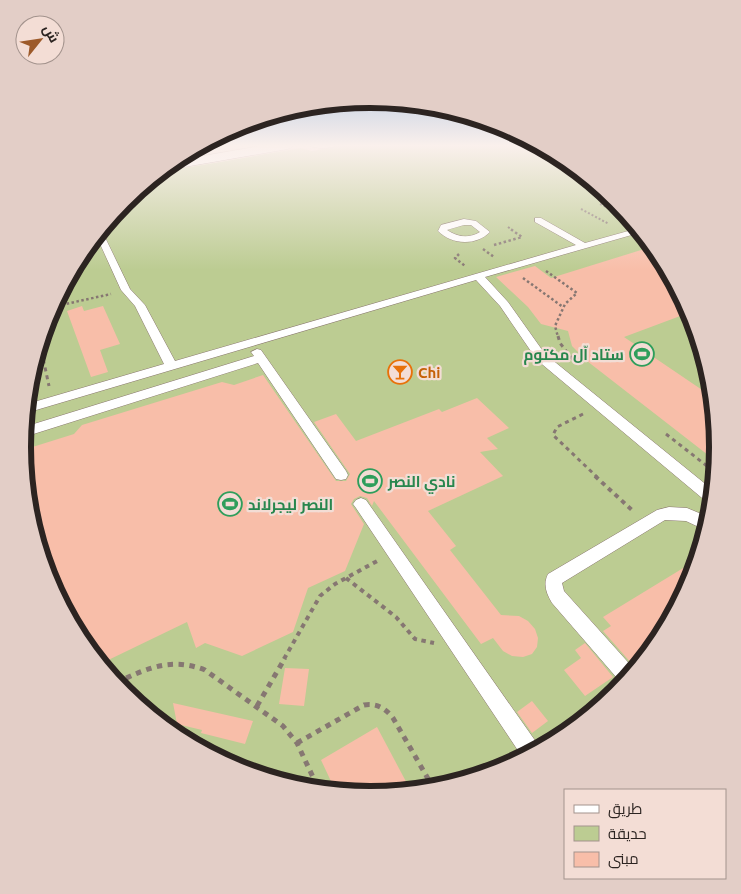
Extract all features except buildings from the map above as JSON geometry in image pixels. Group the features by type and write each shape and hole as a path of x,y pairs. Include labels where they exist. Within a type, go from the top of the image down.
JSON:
{"lane":[{"path":"538,220 584,246"},
{"path":"478,226 490,223"},
{"path":"34,406 634,232"},
{"path":"102,239 126,290 140,305 171,366"},
{"path":"478,276 504,304 541,357 707,494"},
{"path":"251,343 341,475"},
{"path":"32,430 261,358"},
{"path":"361,504 528,747"},
{"path":"624,673 558,597 552,584 558,576 662,514 671,512 683,513 701,521"}],"path":[{"path":"600,204 614,211"},
{"path":"581,209 628,234"},
{"path":"531,261 577,293 565,304 555,326 560,343 574,361"},
{"path":"63,305 114,293"},
{"path":"43,358 53,401"},
{"path":"599,406 557,427 553,435 555,439 647,523"},
{"path":"663,432 709,468"},
{"path":"257,706 314,603 326,590 394,553"},
{"path":"346,578 396,617 415,638 428,643 451,636"},
{"path":"123,679 151,666 166,663 187,663 205,670 282,726 297,743 315,782"},
{"path":"297,743 364,706 372,704 380,706 388,710 429,781"}],"green space":[{"name":"نادي النصر","path":"153,187 588,187 626,223 640,240 664,277 675,297 692,338 707,403 710,447 707,491 703,513 692,556 684,577 653,635 626,671 610,687 559,729 521,751 500,760 458,775 437,780 393,786 348,786 304,780 283,775 241,760 220,751 182,729 147,702 115,671 88,635 66,597 49,556 34,491 31,447 34,403 43,359 57,317 77,277 101,240 115,223"}],"place":[{"name":"ستاد اّل مكتوم","path":"642,354"},
{"name":"Chi","path":"400,372"},
{"name":"نادي النصر","path":"370,481"},
{"name":"النصر ليجرلاند","path":"230,504"}]}
